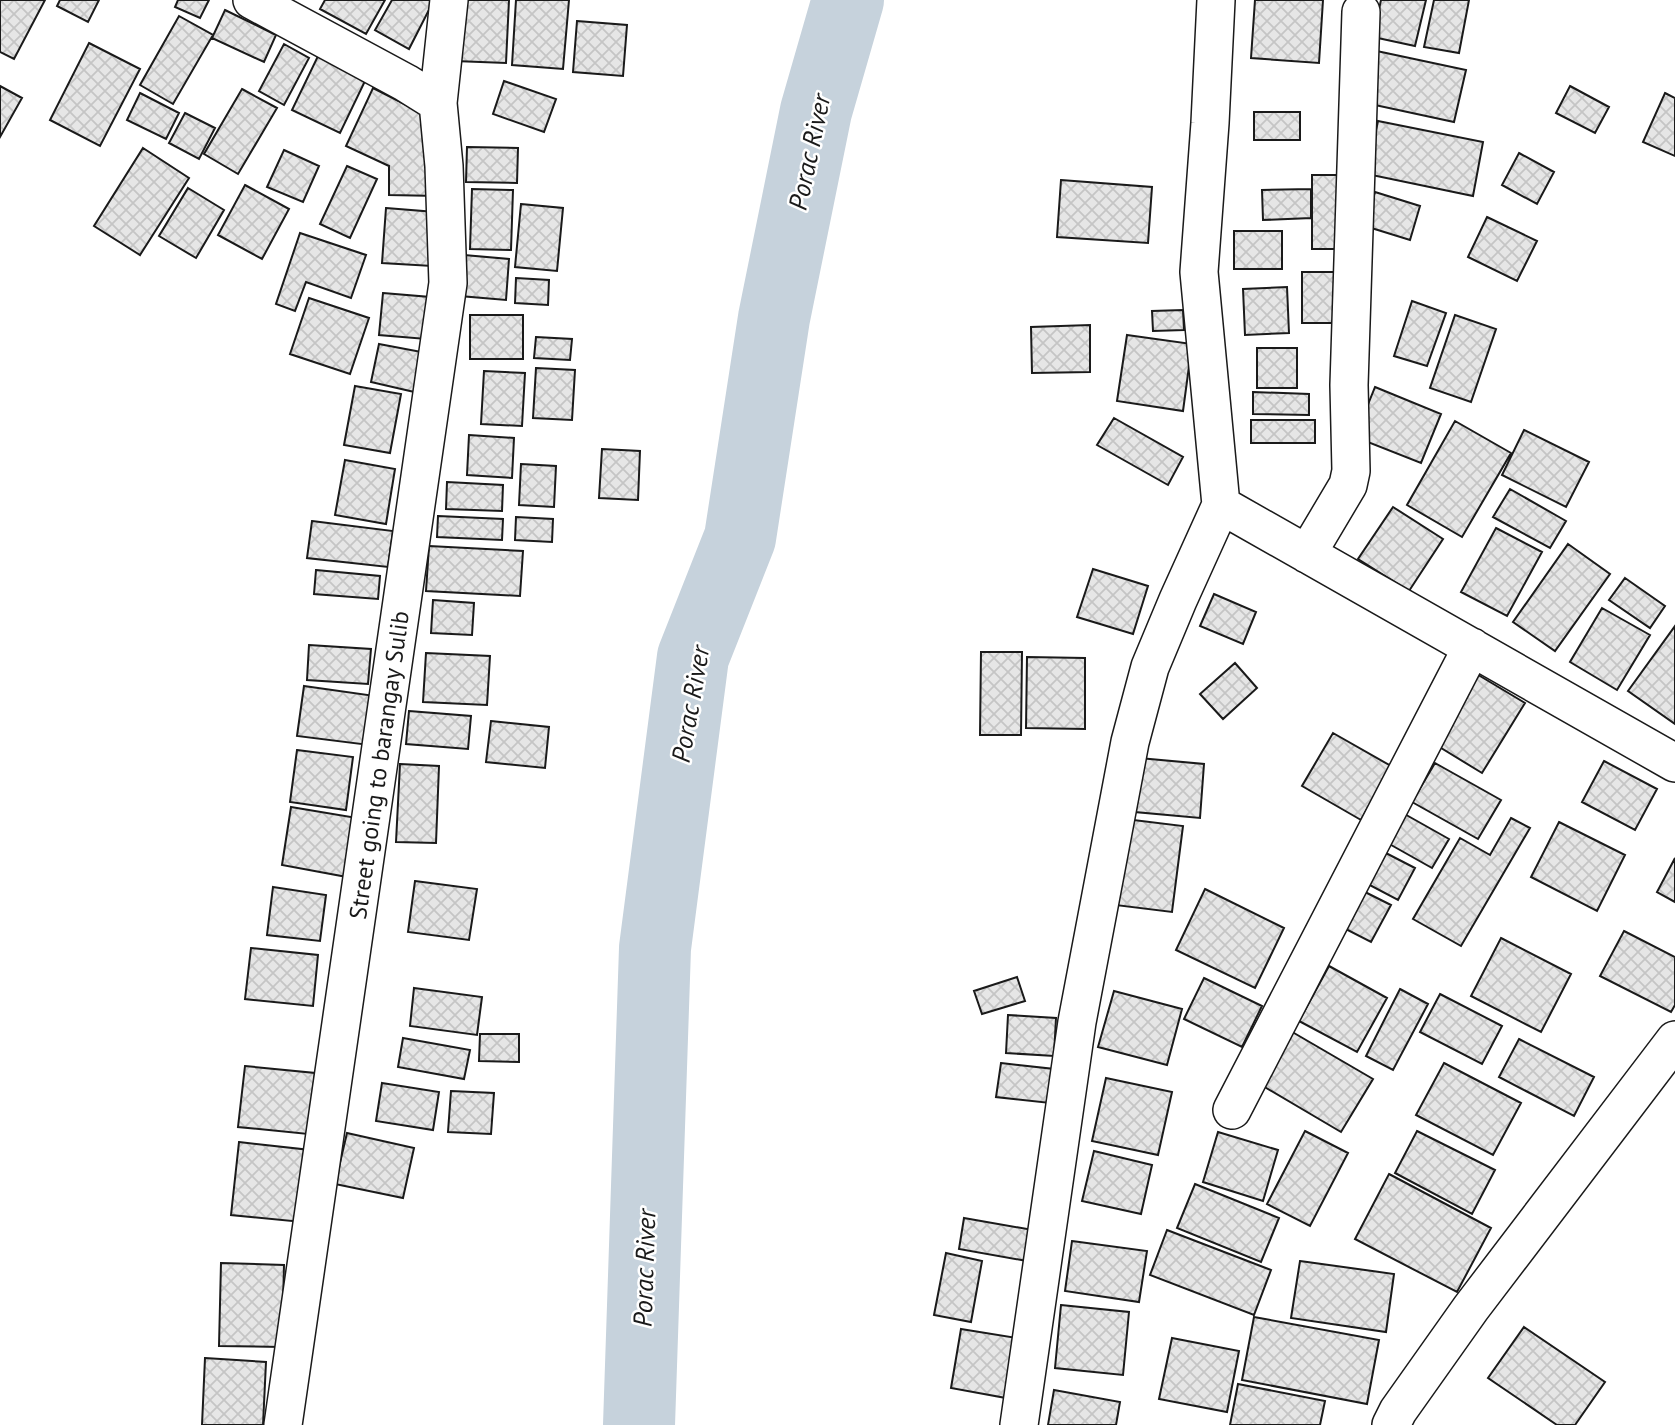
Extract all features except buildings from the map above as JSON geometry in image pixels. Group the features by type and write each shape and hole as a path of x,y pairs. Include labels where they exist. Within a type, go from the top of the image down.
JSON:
{"street":[{"path":"252,0 438,103"},
{"name":"Street going to barangay Sulib","path":"284,1425 448,283 444,166 438,103 449,0"},
{"path":"1019,1425 1077,1022 1130,742 1150,667 1222,505 1199,272 1216,0"},
{"path":"1307,554 1348,485 1351,471 1349,385 1361,12"},
{"path":"1222,505 1675,762"},
{"path":"1232,1110 1472,647"},
{"path":"1391,1425 1398,1411 1471,1308 1675,1040"}],"waterway":[{"name":"Porac River","path":"639,1425 655,948 693,657 740,538 774,318 816,111 848,0"}]}
